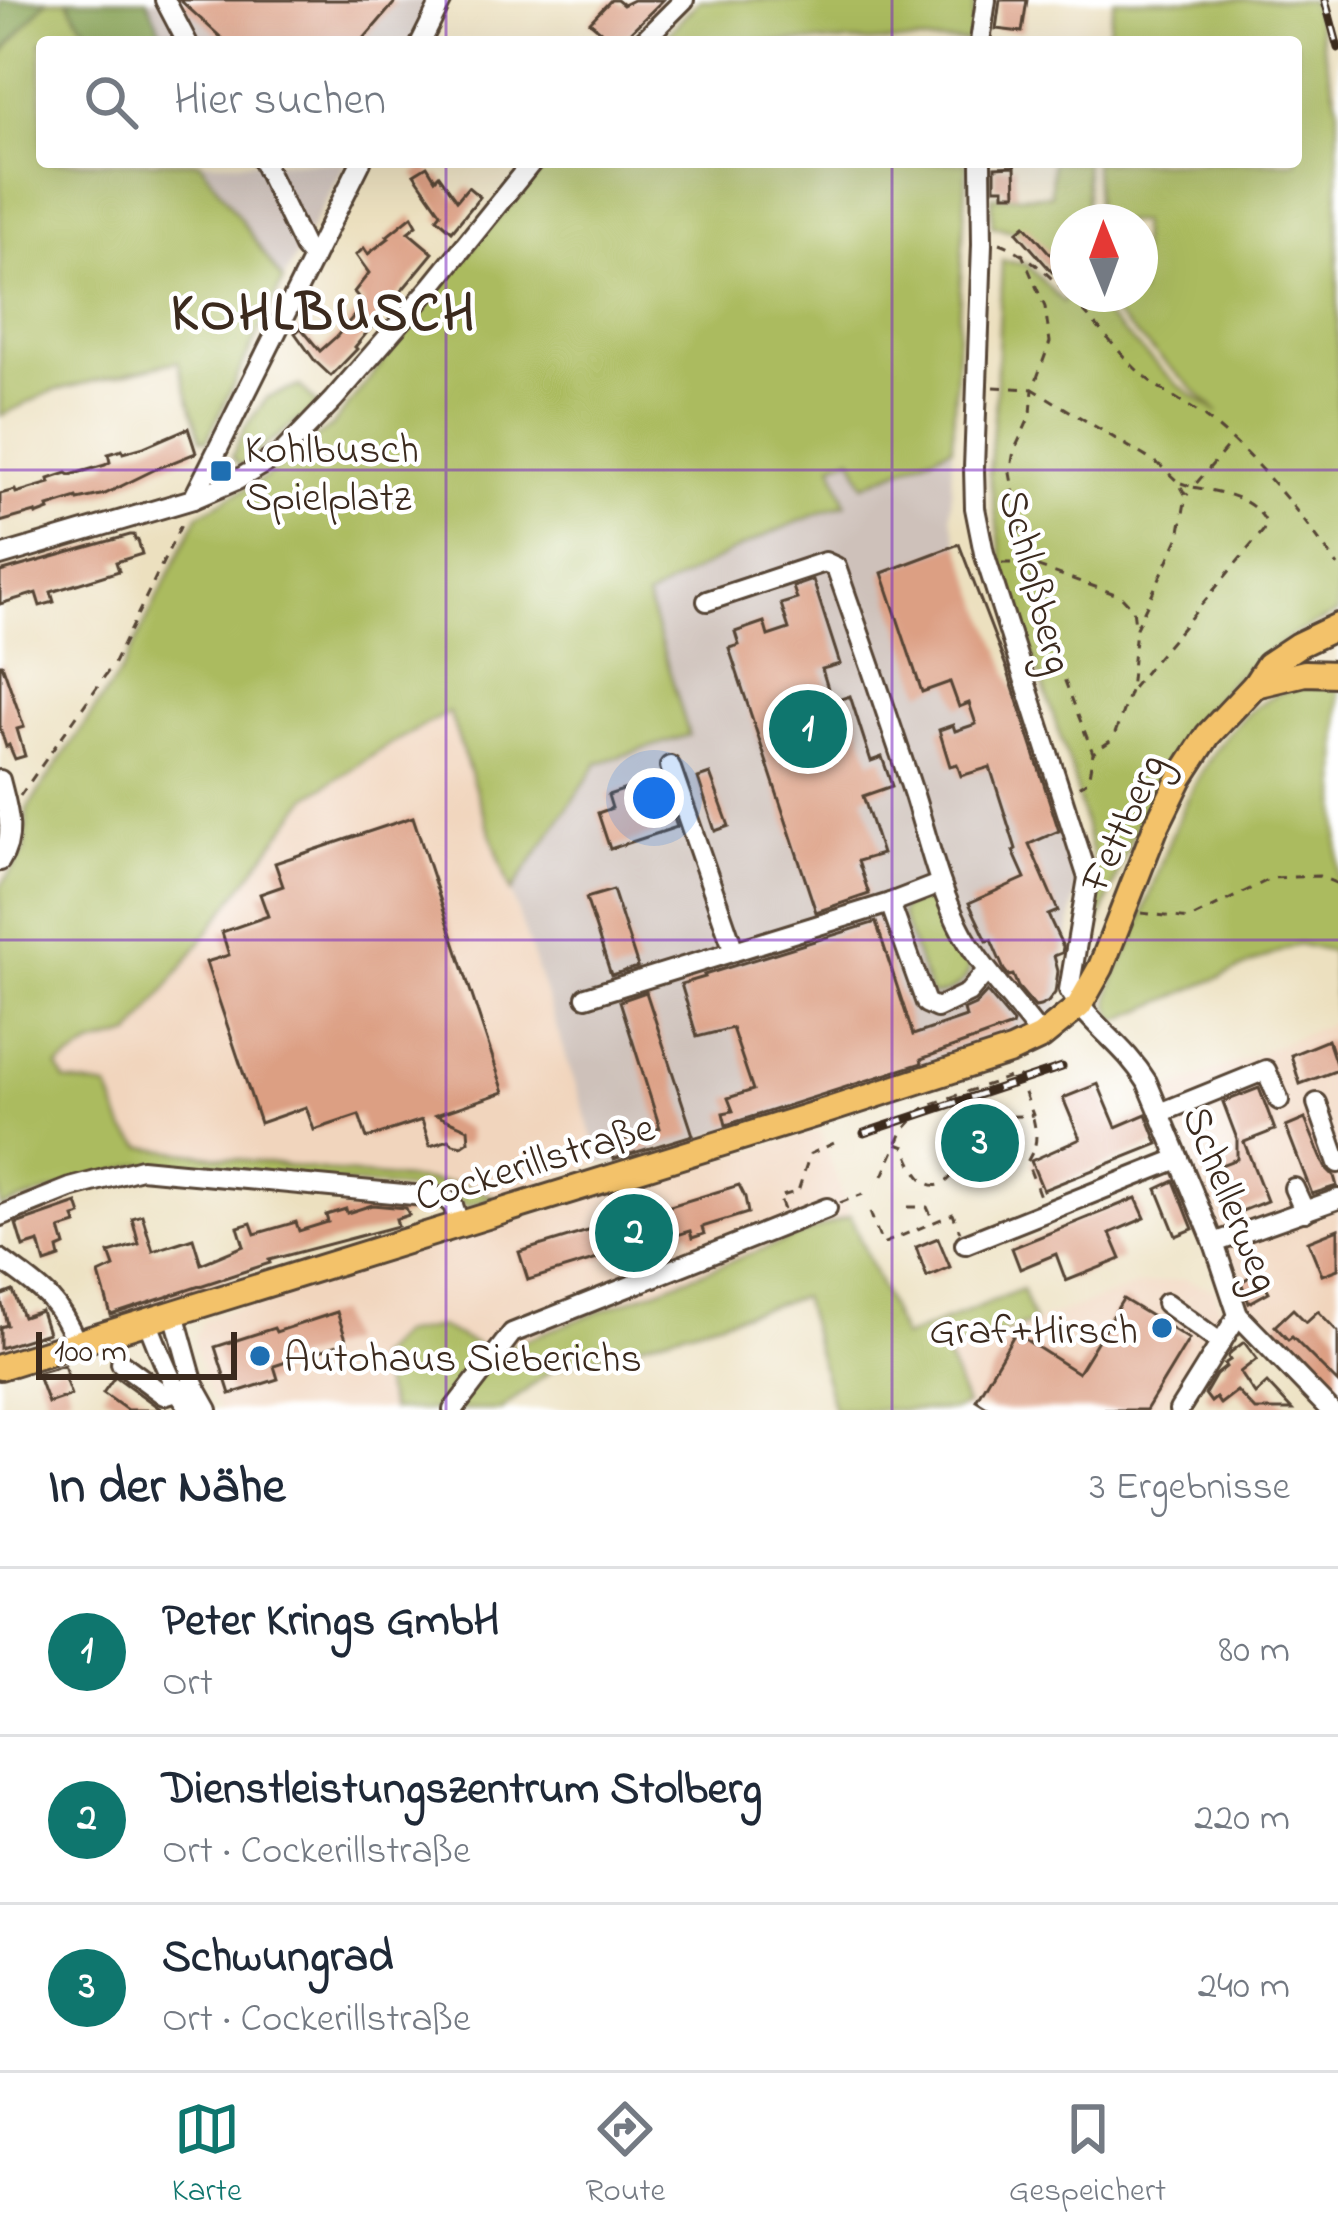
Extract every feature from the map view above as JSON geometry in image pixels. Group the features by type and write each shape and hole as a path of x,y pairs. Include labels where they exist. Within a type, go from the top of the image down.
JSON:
{"main road":[{"name":"Fettberg","path":"1079,1006 1101,967 1155,829 1208,735 1268,665 1338,626"},
{"path":"1255,685 1305,673 1338,674"},
{"name":"Cockerillstraße","path":"0,1366 459,1223 587,1177 1015,1063 1079,1006"}],"street":[{"path":"165,0 184,36"},
{"path":"424,36 442,0"},
{"path":"648,36 684,0"},
{"path":"981,36 986,0"},
{"path":"266,168 313,258"},
{"path":"193,499 358,168"},
{"path":"0,556 193,499 282,453 432,286 527,168"},
{"name":"Schloßberg","path":"981,168 975,508 988,563 1088,878 1069,990 1079,1006"},
{"path":"707,601 824,562 836,567 876,678 939,884 987,971 1041,1037"},
{"path":"670,766 734,951"},
{"path":"0,779 8,812 9,848 0,861"},
{"path":"586,997 939,884"},
{"path":"890,903 926,1003 938,1008 968,993 987,971"},
{"name":"Schellerweg","path":"1079,1006 1133,1058 1147,1082 1214,1243 1238,1315 1330,1410"},
{"path":"1160,1113 1266,1070 1280,1100"},
{"path":"1317,1103 1338,1163"},
{"path":"965,1244 1178,1159"},
{"path":"0,1216 70,1188 141,1169 445,1198 459,1223"},
{"path":"1294,1188 1305,1212"},
{"path":"1214,1243 1338,1199"},
{"path":"453,1410 512,1334 833,1206"},
{"path":"0,1259 52,1298 76,1342"},
{"path":"1166,1304 1221,1343"},
{"path":"174,1313 192,1410"},
{"path":"1179,1410 1238,1315"},
{"path":"147,1321 186,1388 208,1410"},
{"path":"121,1364 164,1395 186,1388"}],"path":[{"path":"982,244 1002,243 1021,252 1139,372 1249,454 1338,566"},
{"path":"1021,252 1046,308 1050,343 1010,473 1027,562 1063,676 1094,753 1088,781 1062,796"},
{"path":"977,385 1033,389 1161,466 1186,496"},
{"path":"1136,628 1179,536 1186,496 1232,441"},
{"path":"1130,691 1266,522 1244,501 1179,483"},
{"path":"8,812 114,663 193,499"},
{"path":"988,563 1027,562 1121,596 1132,609 1136,628 1130,691 1113,739 1094,753"},
{"path":"1121,911 1190,919 1272,878 1319,877 1338,884"},
{"path":"883,1176 902,1132 926,1106 1015,1063 1036,1134 1035,1151 1027,1162 1046,1212"},
{"path":"897,1144 905,1148 918,1174 935,1186 951,1176 960,1132 1003,1115 1033,1114"},
{"path":"789,1224 779,1197 798,1191 809,1154 841,1140"},
{"path":"833,1206 863,1194"},
{"path":"908,1207 927,1207 933,1222"},
{"path":"870,1212 882,1244 952,1214 965,1244"}],"shaded area":[{"path":"147,0 433,0 414,36 163,36"},
{"path":"204,168 344,168 283,281"},
{"path":"952,447 951,516 1013,686 1077,886 1056,1012 1050,1020 1007,1042 616,1166 614,1161 602,1164 511,892 598,763 647,598 711,561 845,504 831,464 852,457 865,484"},
{"path":"450,712 602,1164 496,1197 462,1184 143,1147 125,1131 108,1088 64,1081 57,1066 91,1046 132,1035 308,797"},
{"path":"1336,1021 1338,1405 1247,1312 1165,1092"},
{"path":"820,1130 850,1216 493,1352 375,1359 391,1410 220,1410 208,1392 195,1336 203,1321 218,1314 479,1230"},
{"path":"1184,1279 1216,1290 1222,1313 1163,1410 953,1410 965,1405 946,1353 1135,1286"}],"green space":[{"path":"0,0 47,0 0,56"},
{"path":"47,0 68,0 94,36 36,36 36,168 204,168 283,281 207,440 201,439 178,361 53,391 0,416 0,56"},
{"path":"68,0 147,0 163,36 94,36"},
{"path":"700,0 975,0 971,36 666,36"},
{"path":"1114,0 1311,0 1338,106 1338,613 1291,636 1230,682 1180,738 1135,827 1085,962 1097,895 1095,867 1071,768 1005,574 989,474 1002,261 1026,264 1050,289 1050,312 1101,312 1178,385 1219,413 1111,312 1158,312 1158,204 1096,204 1094,168 1302,168 1302,36 1108,36"},
{"path":"544,168 967,168 952,447 864,485 852,457 832,464 846,504 744,546 647,598 689,735 598,763 511,892 449,712 308,797 132,1035 91,1046 58,1067 65,1081 108,1088 125,1131 143,1147 462,1184 496,1197 466,1206 451,1193 141,1164 0,1207 0,887 25,851 27,809 123,668 199,514 263,479 333,425 486,231"},
{"path":"1052,168 1085,168 1086,204 1050,204 1050,268 1017,232 992,226 992,197 1051,195"},
{"path":"300,386 318,405 240,466 232,457 245,427 268,397"},
{"path":"1307,686 1338,688 1338,1025 1332,952 1298,944 1117,1021 1109,1000 1114,978 1206,765 1227,734 1252,710 1283,692"},
{"path":"927,897 937,902 969,967 956,987 931,995 901,914 903,907"},
{"path":"850,1216 903,1338 1022,1289 1034,1322 946,1353 966,1405 953,1410 834,1410 802,1297 554,1368 501,1410 391,1410 375,1359 400,1334 439,1327 493,1352"}],"building":[{"path":"180,0 397,0 366,36 219,36"},
{"path":"611,0 623,5 633,0 663,0 626,36 598,36 602,32 590,22"},
{"path":"1000,0 1027,0 1022,32 996,29"},
{"path":"428,168 457,200 468,187 480,197 452,231 437,218 441,213 414,174"},
{"path":"995,168 1015,168 1016,194 995,188"},
{"path":"412,216 417,225 408,232 433,253 331,376 295,333 301,328 320,351 337,336 364,304 354,292 369,273 356,255 364,248 368,254"},
{"path":"1025,225 1050,254 1050,270 1017,232"},
{"path":"188,428 196,453 105,494 0,522 0,494 105,465 110,462 108,454 144,447"},
{"path":"130,535 138,540 142,554 116,562 119,571 51,592 54,602 40,606 36,593 0,604 0,572"},
{"path":"959,544 1007,669 1059,831 1029,844 1058,911 1048,915 1063,947 1054,956 1055,993 1035,1007 1013,975 1004,970 969,903 1025,878 990,767 961,776 957,764 950,766 939,730 976,724 969,703 959,707 950,682 922,692 882,573"},
{"path":"813,580 840,664 822,669 832,702 850,696 871,761 882,757 892,786 863,796 882,854 858,861 869,894 816,912 729,648 739,645 735,632 764,622 768,636 789,629 781,604 797,599 793,587"},
{"path":"0,664 24,727 17,729 25,756 15,759 0,728"},
{"path":"710,774 729,826 715,831 698,778"},
{"path":"660,778 677,827 610,849 598,813 612,808 608,795"},
{"path":"413,817 504,1092 436,1115 468,1129 469,1141 462,1146 449,1140 430,1146 422,1120 367,1138 359,1115 314,1130 306,1107 260,1123 206,962 229,955 222,932 268,916 260,894 283,886 275,863"},
{"path":"613,890 638,967 611,975 586,898"},
{"path":"876,922 913,1035 966,1017 964,1010 987,992 1012,1026 921,1059 922,1063 726,1125 723,1113 733,1111 728,1098 753,1090 732,1028 697,1037 681,984"},
{"path":"646,992 693,1135 614,1159 609,1145 660,1128 620,1001"},
{"path":"1328,1040 1338,1070 1300,1084 1291,1055"},
{"path":"1098,1084 1116,1127 1146,1114 1158,1144 1043,1190 1031,1161 1080,1139 1063,1098"},
{"path":"1259,1088 1275,1130 1244,1142 1267,1201 1237,1213 1218,1166 1237,1159 1237,1139 1223,1102"},
{"path":"1305,1119 1337,1186 1312,1194 1286,1127"},
{"path":"1174,1181 1193,1229 1176,1236 1157,1189"},
{"path":"739,1185 748,1213 702,1227 704,1234 692,1238 690,1231 528,1280 519,1252"},
{"path":"1136,1198 1145,1218 1110,1233 1121,1259 1066,1281 1056,1254 1020,1269 1012,1248"},
{"path":"77,1203 81,1215 74,1217 76,1224 60,1229 65,1246 58,1249 60,1258 45,1263 39,1242 23,1247 16,1224"},
{"path":"372,1205 406,1208 409,1215 396,1219 398,1226 269,1260 111,1315 99,1274 114,1267 109,1253 139,1244 132,1218 142,1215 153,1251 193,1238 201,1264 244,1246 238,1227 251,1223 255,1234 296,1222 299,1231 328,1222 326,1215"},
{"path":"1338,1229 1338,1269 1322,1275 1308,1241"},
{"path":"938,1238 950,1267 927,1277 916,1247"},
{"path":"1258,1272 1269,1292 1249,1303 1241,1282"},
{"path":"13,1291 23,1317 41,1311 48,1333 0,1348 0,1327 7,1325 0,1296"},
{"path":"1123,1299 1189,1339 1146,1410 992,1410 976,1400 1015,1333 1078,1373"},
{"path":"1293,1309 1306,1322 1318,1311 1338,1332 1338,1383 1275,1326"},
{"name":"Autohaus Sieberichs","path":"337,1312 347,1342 274,1366 278,1379 230,1394 215,1347"},
{"path":"1244,1342 1257,1359 1240,1372 1255,1394 1267,1383 1292,1410 1255,1410 1237,1391 1220,1404 1205,1394 1226,1367 1231,1352"},
{"path":"64,1365 71,1395 48,1403 37,1373"},
{"path":"115,1376 162,1410 127,1410 103,1393"}],"railway":[{"path":"1325,0 1338,48"},
{"path":"864,1133 1062,1067"}],"place":[{"name":"Kohlbusch Spielplatz","path":"221,471"},
{"name":"Peter Krings GmbH","path":"808,729"},
{"name":"Schwungrad","path":"980,1143"},
{"name":"Dienstleistungszentrum Stolberg","path":"634,1233"},
{"name":"Graf+Hirsch","path":"1162,1328"},
{"name":"Autohaus Sieberichs","path":"260,1356"}],"district":[{"name":"KOHLBUSCH","path":"324,310"}]}
